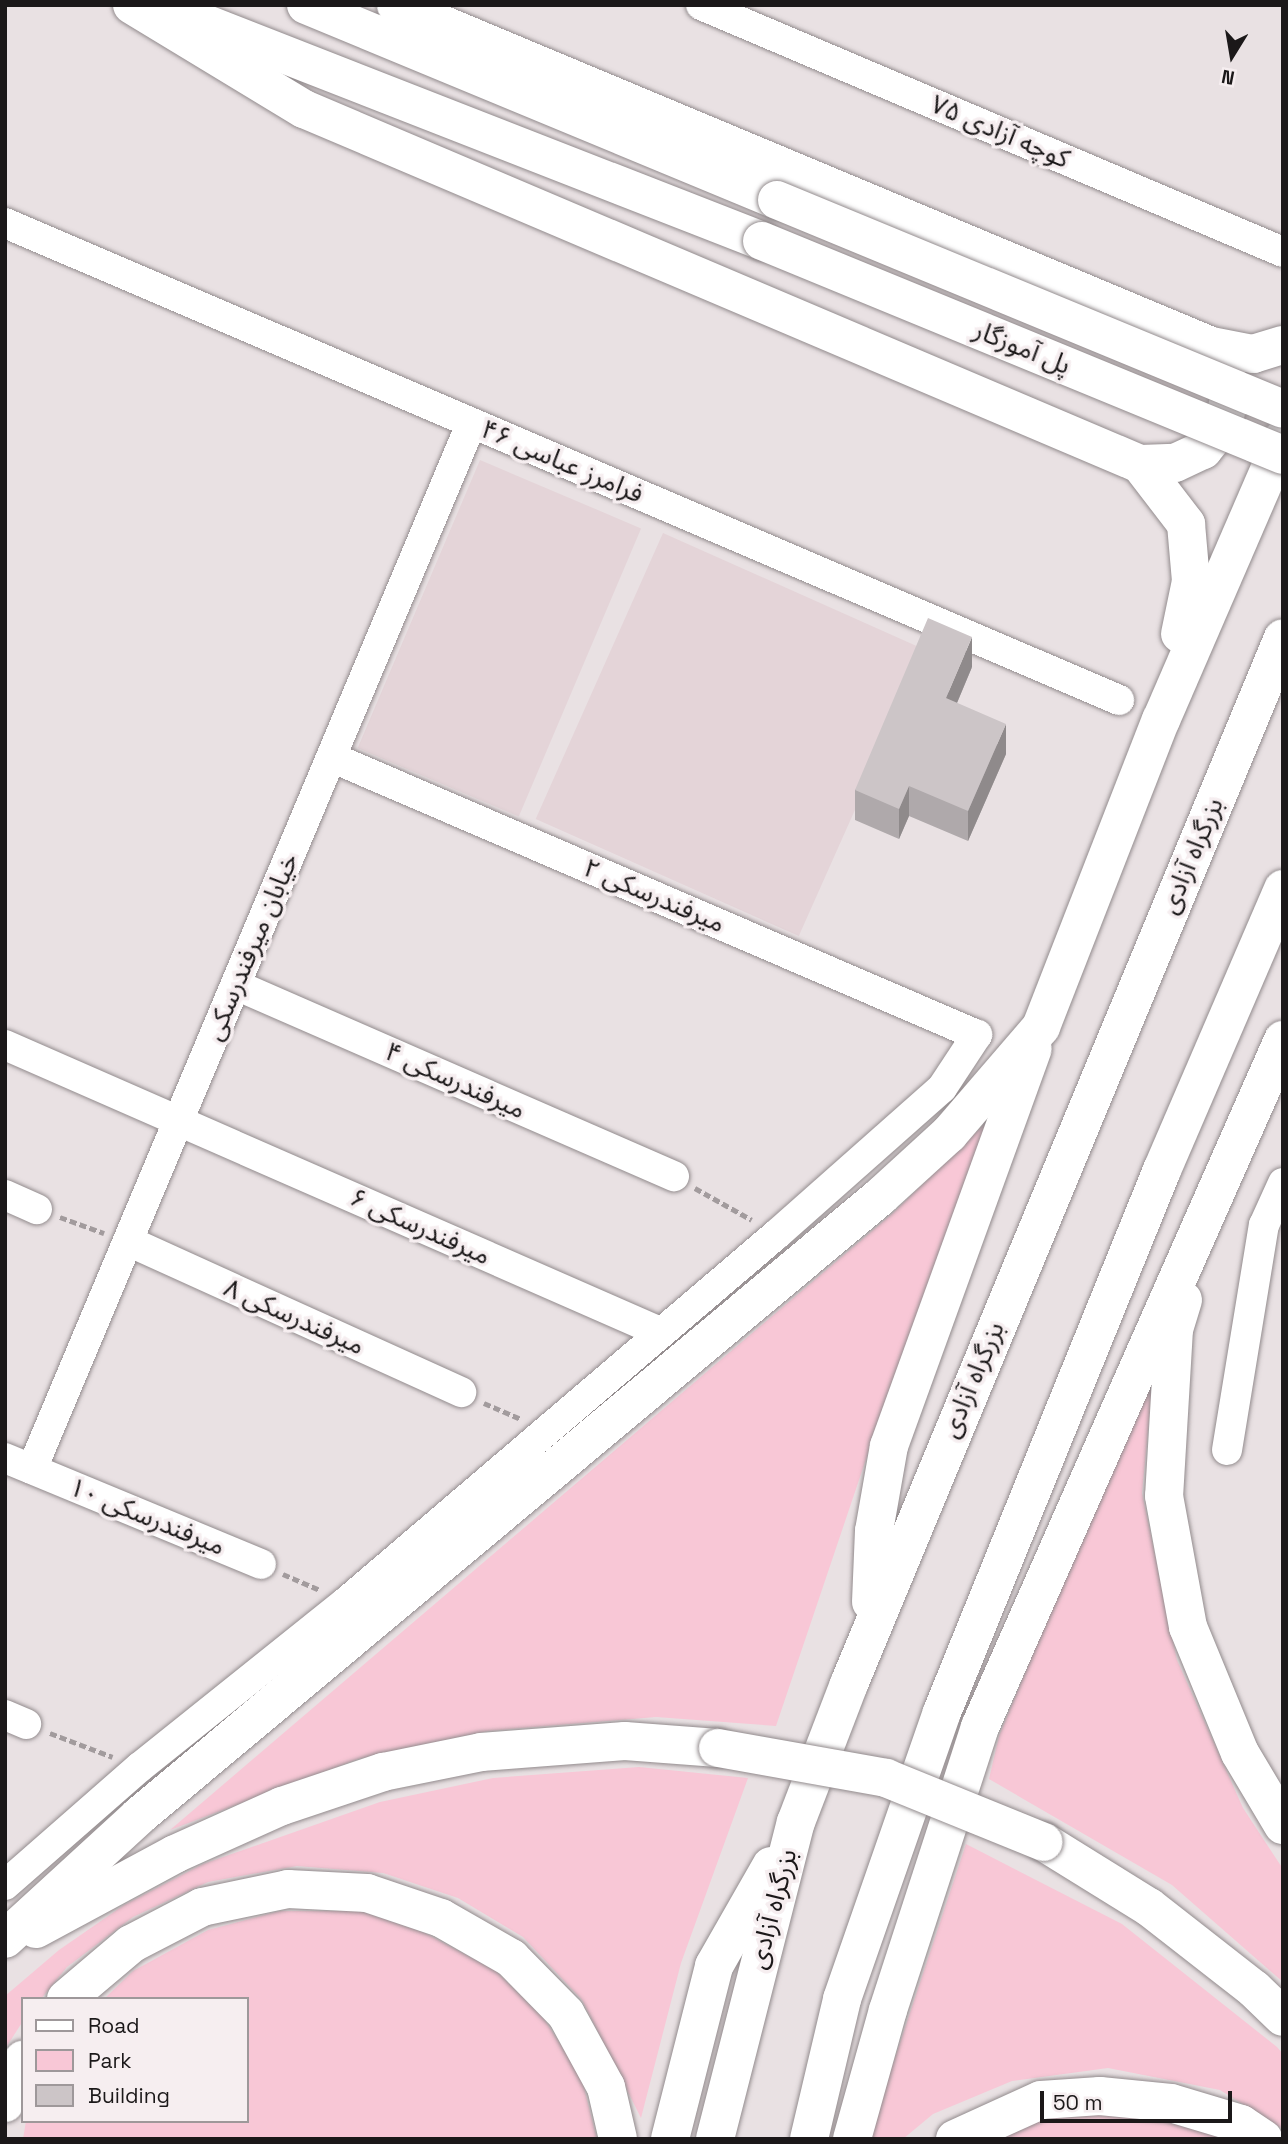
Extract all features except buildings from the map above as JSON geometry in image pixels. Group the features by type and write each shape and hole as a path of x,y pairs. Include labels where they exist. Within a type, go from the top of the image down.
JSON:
{"main road":[{"path":"132,5 304,109 1140,464 1175,463 1194,454 1223,425 1230,395 1224,364 1211,346"},
{"name":"پل آموزگار","path":"158,5 762,241 1283,455"},
{"name":"پل آموزگار","path":"306,5 1283,409"},
{"path":"396,5 1211,346 1253,354 1283,345"},
{"path":"869,1629 874,1531 889,1446 1041,1027 1161,720 1283,438"},
{"path":"1140,464 1186,524 1191,581 1161,720"},
{"name":"بزرگراه آزادی","path":"715,2139 796,1822 869,1629 1283,638"},
{"path":"809,2139 842,1999 942,1712 1162,1170 1283,889"},
{"path":"5,1939 139,1816 881,1196 949,1134 1041,1027"},
{"path":"852,2139 888,2010 980,1727 1110,1424 1220,1186 1283,1040"},
{"path":"1220,1186 1174,1329 1164,1496 1188,1627 1240,1753 1283,1825"},
{"path":"5,1946 175,1854 282,1806 383,1772 481,1752 625,1741 718,1748 886,1778 1044,1842 1149,1907 1254,1989 1283,2017"},
{"path":"670,2139 714,1966 796,1822"},
{"path":"68,1997 131,1944 202,1907 288,1889 367,1893 441,1918 510,1958 566,2014 606,2087 618,2139"},
{"path":"5,2103 21,2065"},
{"path":"955,2139 1041,2100 1100,2096 1171,2103 1241,2124 1263,2139"}],"street":[{"name":"کوچه آزادی ۷۵","path":"713,7 1283,252"},
{"name":"فرامرز عباسی ۴۶","path":"5,223 1119,700"},
{"name":"خیابان میرفندرسکی","path":"33,1469 471,424"},
{"name":"میرفندرسکی ۲","path":"331,757 977,1035 942,1088 777,1234"},
{"name":"میرفندرسکی ۴","path":"236,985 674,1176"},
{"name":"میرفندرسکی ۶","path":"5,1045 660,1332"},
{"path":"1227,1450 1264,1225 1283,1183"},
{"path":"5,1195 37,1209"},
{"path":"5,1885 140,1767 346,1602 777,1234"},
{"name":"میرفندرسکی ۸","path":"128,1241 461,1392"},
{"name":"میرفندرسکی ۱۰","path":"5,1458 261,1564"}],"path":[{"path":"674,1176 777,1234"},
{"path":"37,1209 128,1241"},
{"path":"461,1392 547,1432"},
{"path":"261,1564 346,1602"},
{"path":"16,1719 140,1767"}],"shaded area":[{"path":"480,460 641,528 519,816 358,748"},
{"path":"663,533 926,650 799,936 536,819"}],"green space":[{"path":"999,1110 887,1397 776,1726 656,1717 488,1731 358,1759 170,1830 893,1213"},
{"path":"1155,1358 1142,1493 1177,1660 1243,1808 1283,1869 1283,1982 1172,1885 989,1779 999,1736"},
{"path":"639,1767 748,1778 681,1963 641,2118 582,2000 523,1937 458,1898 383,1873 297,1866 208,1882 133,1917 67,1967 43,1997 21,1997 21,2024 5,2049 5,1996 59,1950 124,1905 203,1864 380,1802 493,1778"},
{"path":"966,1844 1122,1924 1277,2047 1283,2054 1283,2129 1220,2090 1108,2068 1012,2081 933,2114 903,2139 868,2139"},
{"path":"280,1911 360,1911 425,1933 496,1971 544,2019 581,2076 597,2139 23,2139 26,2123 248,2123 248,1997 106,1997 133,1971 208,1930"},
{"path":"1121,2109 1226,2139 983,2139 1026,2120"}]}
